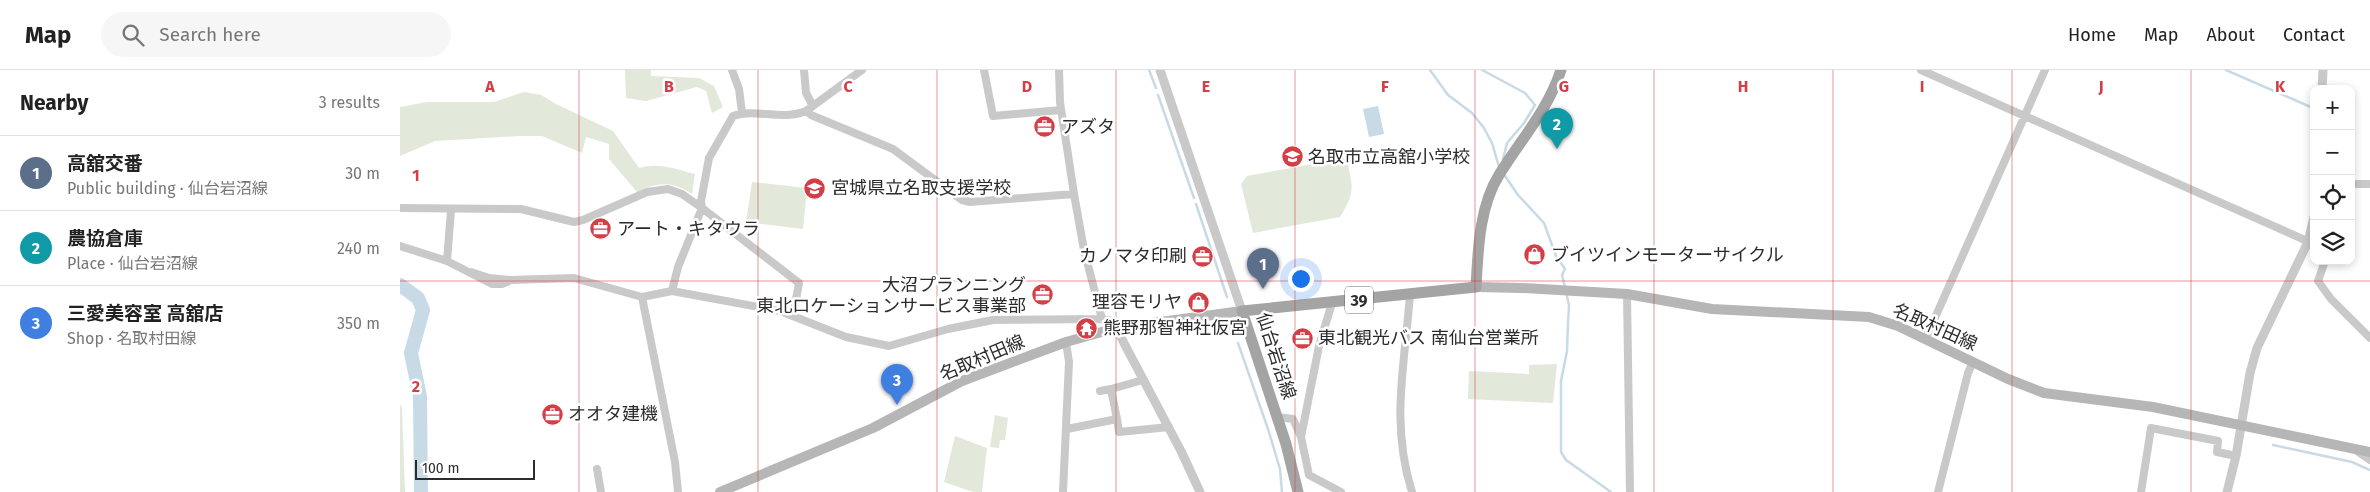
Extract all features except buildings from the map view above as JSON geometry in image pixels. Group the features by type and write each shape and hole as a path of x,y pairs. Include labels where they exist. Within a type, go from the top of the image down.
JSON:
{"main road":[{"path":"1476,288 1482,224 1486,206 1498,176 1548,104 1561,70"},
{"name":"仙台岩沼線","path":"1298,492 1278,417 1242,311 1476,288"},
{"name":"名取村田線","path":"1476,288 1568,290 1627,294 1712,309 1868,317 1898,326 1926,338 1971,367 2044,393 2152,407 2370,452"},
{"name":"名取村田線","path":"720,492 873,428 962,381 1066,342 1116,328 1242,311"}],"street":[{"path":"732,70 739,88 742,113"},
{"path":"804,70 806,94 811,115 893,149 962,200 970,202 1074,194"},
{"path":"672,290 678,267 702,208 701,201 709,158 733,116 742,113 798,114 810,109 862,70"},
{"path":"984,70 993,116 1061,110"},
{"path":"1059,70 1061,110 1074,194 1084,250 1102,319"},
{"path":"1160,70 1242,311"},
{"path":"1921,70 2310,243"},
{"path":"1926,338 2046,70"},
{"path":"2322,85 2323,70"},
{"path":"2355,184 2370,184"},
{"path":"400,208 450,210 521,208 574,222 583,220 647,192 668,189 682,194 702,208 799,283 793,316"},
{"path":"448,262 450,210"},
{"path":"2227,492 2257,348 2310,245"},
{"path":"400,246 448,262 492,284 502,284 511,280 574,278 642,297 672,290 793,316 846,337 889,346 948,329 994,320 1102,319 1112,321 1169,427 1200,492"},
{"path":"2323,265 2318,281 2331,299 2370,338"},
{"path":"1410,294 1399,412 1400,434 1412,492"},
{"path":"1627,294 1630,492"},
{"path":"642,297 674,453 678,492"},
{"path":"1301,437 1319,346 1332,303"},
{"path":"1063,492 1069,362 1066,342"},
{"path":"1938,492 1971,367"},
{"path":"1100,391 1143,380"},
{"path":"1111,389 1119,432 1169,427"},
{"path":"1278,417 1293,419 1301,437 1309,475 1341,492"},
{"path":"1067,429 1117,419"},
{"path":"2140,492 2151,428 2218,441 2216,452 2236,456"},
{"path":"2353,448 2370,460"},
{"path":"597,469 601,492"}],"shaded area":[{"path":"625,70 651,70 651,76 699,78 714,86 723,107 712,113 706,91 697,87 646,101 626,98"},
{"path":"524,92 541,95 613,131 639,168 660,166 695,174 692,194 678,187 665,184 652,186 637,192 609,159 609,144 586,137 582,153 542,136 519,136 435,141 400,156 400,107 427,102 494,102"},
{"path":"1346,158 1352,188 1349,201 1340,217 1253,233 1241,184 1247,176"},
{"path":"752,182 807,188 803,229 746,222"},
{"path":"1557,364 1553,403 1468,399 1469,371 1529,374 1529,365"},
{"path":"400,404 402,408 405,492 400,492"},
{"path":"995,415 1008,418 1005,440 1000,440 999,448 990,447"},
{"path":"955,436 987,448 982,492 973,492 944,482"}],"water":[{"path":"1378,106 1384,134 1369,137 1363,109"}],"waterway":[{"path":"1149,70 1156,88"},
{"path":"1430,70 1448,95 1472,113 1484,128 1492,143 1499,167"},
{"path":"1482,70 1525,93 1535,105 1524,123 1507,143 1503,159"},
{"path":"2226,70 2310,107"},
{"path":"1158,95 1194,198"},
{"path":"1503,173 1518,195 1544,223 1556,256 1565,269 1562,275 1565,287"},
{"path":"1196,204 1227,297"},
{"path":"400,285 418,298 423,310 411,353 420,397 421,492"},
{"path":"1566,292 1569,305 1567,351 1561,381 1561,452 1566,460 1611,492"},
{"path":"1225,324 1236,336"},
{"path":"1238,343 1280,469 1282,492"},
{"path":"2273,445 2352,462 2370,470"}],"place":[{"name":"アズタ","path":"1045,127"},
{"name":"農協倉庫","path":"1557,149"},
{"name":"名取市立高舘小学校","path":"1292,157"},
{"name":"宮城県立名取支援学校","path":"815,188"},
{"name":"アート・キタウラ","path":"601,229"},
{"name":"ブイツインモーターサイクル","path":"1535,255"},
{"name":"カノマタ印刷","path":"1203,256"},
{"name":"高舘交番","path":"1263,289"},
{"name":"大沼プランニング 東北ロケーションサービス事業部","path":"1042,295"},
{"name":"理容モリヤ","path":"1198,302"},
{"name":"熊野那智神社仮宮","path":"1087,328"},
{"name":"東北観光バス 南仙台営業所","path":"1302,338"},
{"name":"三愛美容室 高舘店","path":"897,405"},
{"name":"オオタ建機","path":"552,414"}]}
